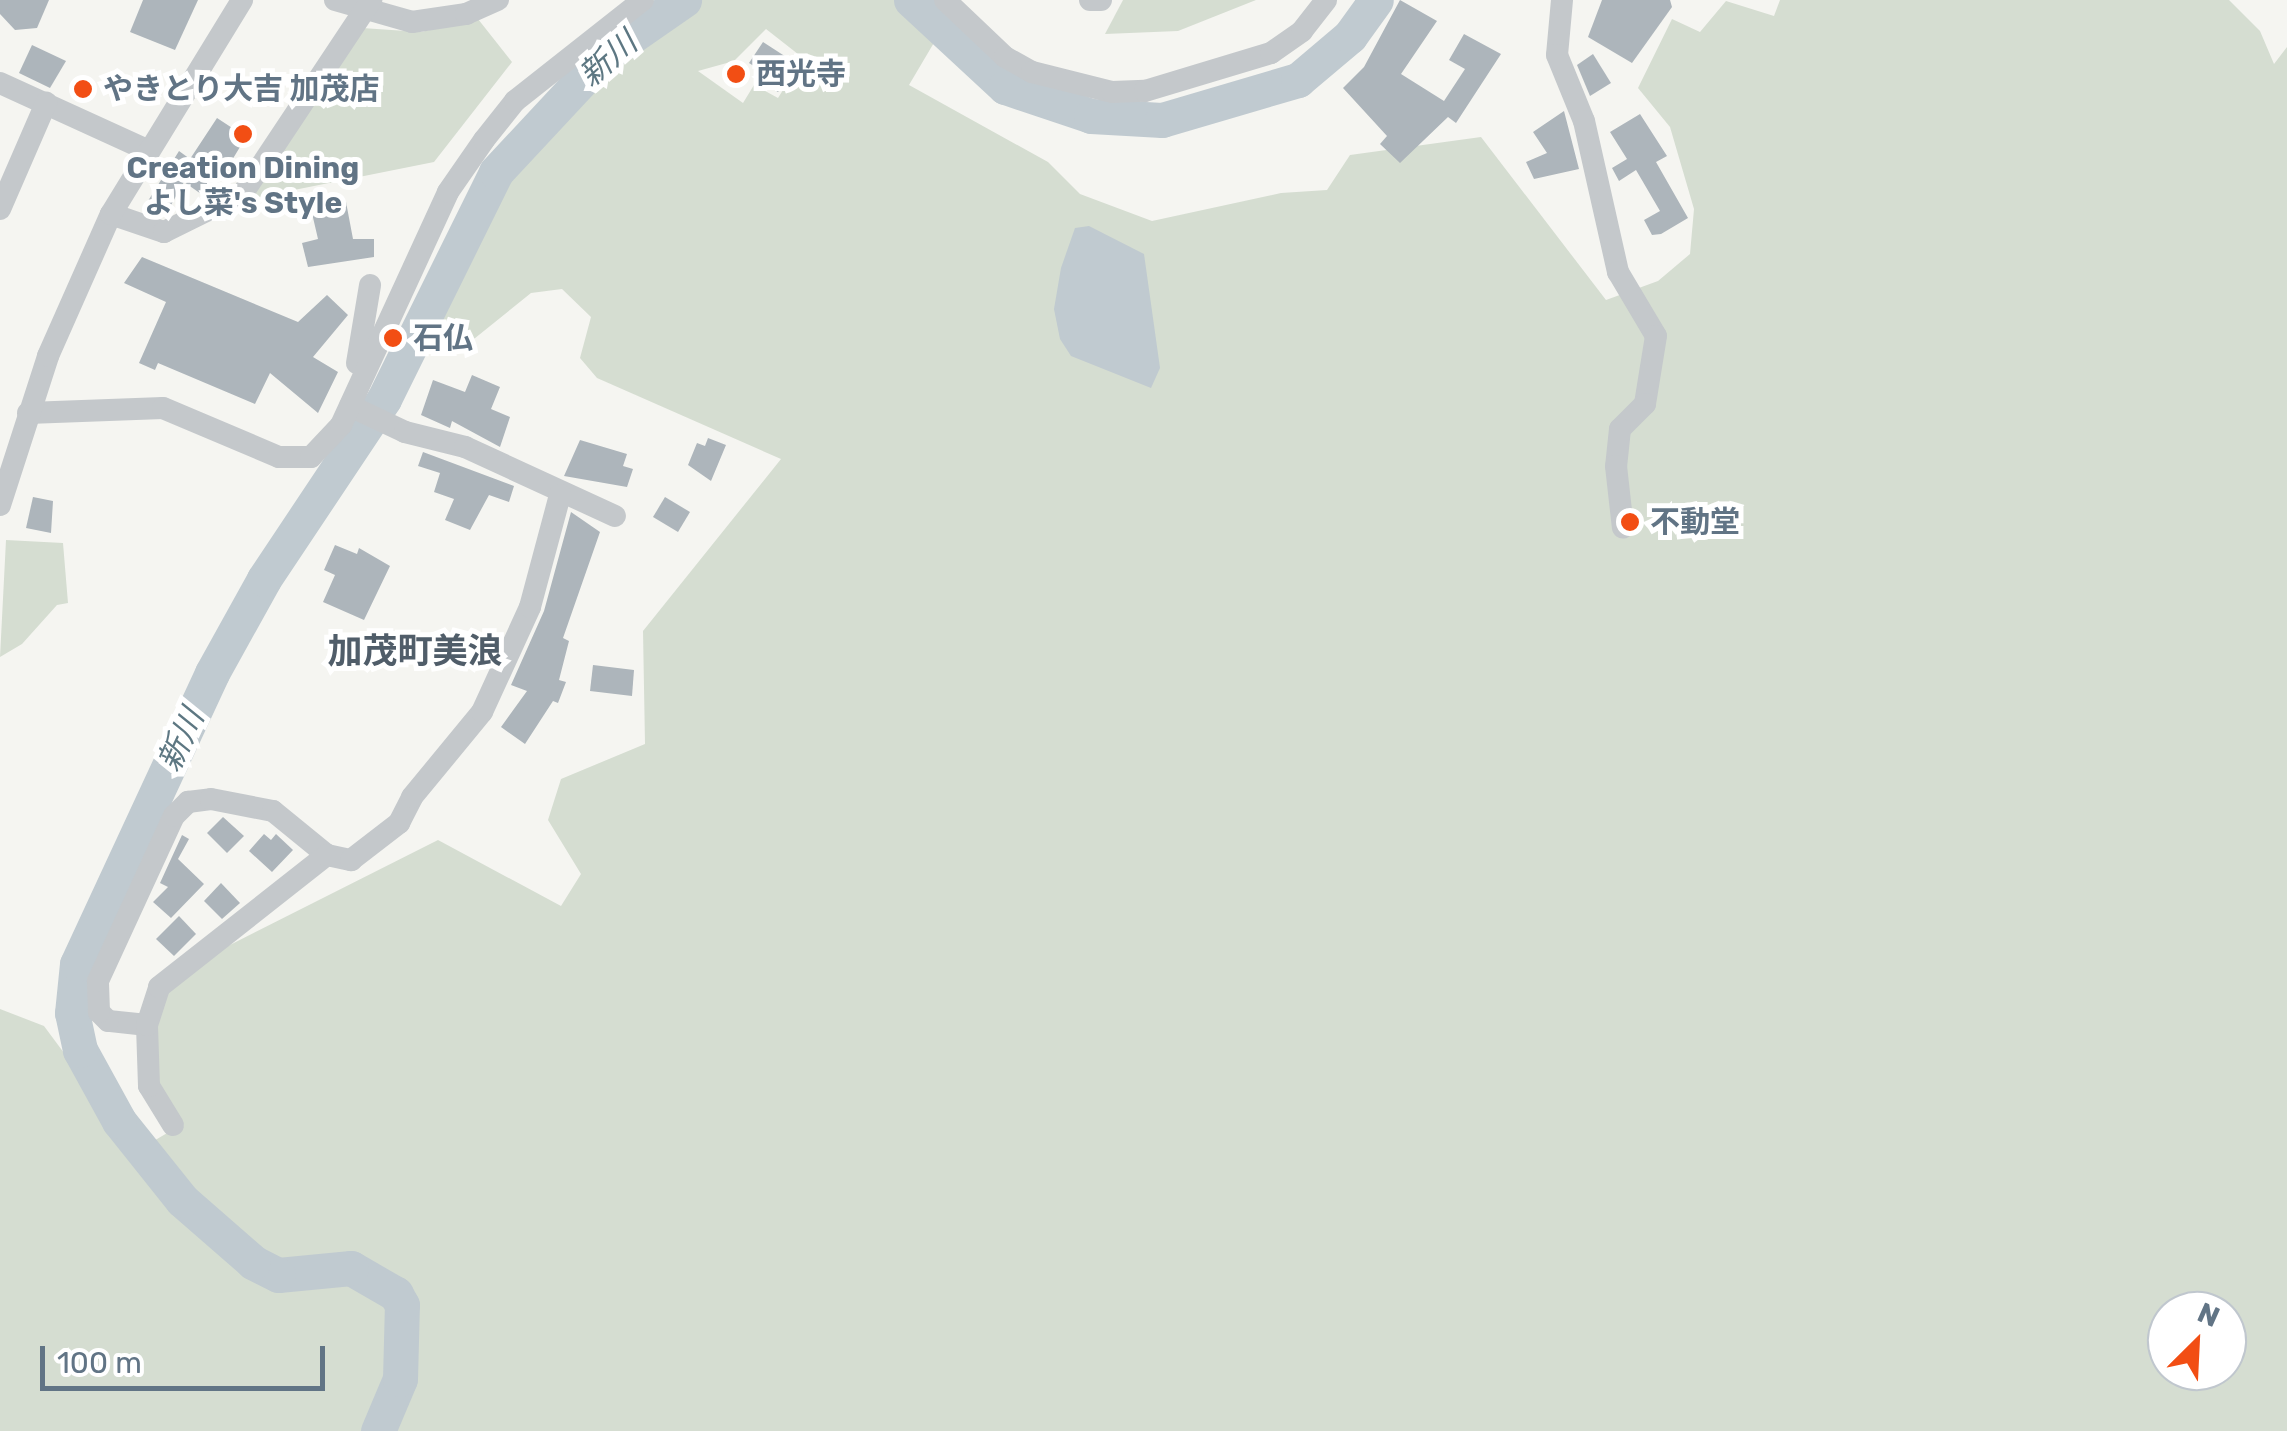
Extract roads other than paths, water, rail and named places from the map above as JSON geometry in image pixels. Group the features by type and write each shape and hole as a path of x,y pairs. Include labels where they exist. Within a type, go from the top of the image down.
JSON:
{"street":[{"path":"0,505 28,414 111,214 145,149 242,0"},
{"path":"335,0 368,6 412,22 466,14 498,0"},
{"path":"28,414 163,408 296,460 327,443 355,400 448,192 484,140 514,102 644,0"},
{"path":"945,0 1018,65 1112,92 1145,91 1270,52 1302,31 1326,0"},
{"path":"1090,0 1101,0"},
{"path":"1562,0 1557,55 1584,122 1618,272 1656,336 1645,404 1620,430 1616,466 1623,528"},
{"path":"111,214 164,232 243,193 368,6"},
{"path":"0,83 145,149"},
{"path":"0,209 46,104"},
{"path":"355,400 370,285"},
{"path":"355,400 387,423 466,447 560,496 615,516"},
{"path":"147,1025 108,1021 98,1012 98,981 174,816 188,802 211,799 272,811 327,855 351,860 399,823 412,797 482,712 530,607 560,496"},
{"path":"173,1124 149,1086 147,1025 163,982 327,855"}],"waterway":[{"name":"新川","path":"378,1431 400,1379 402,1305 396,1294 351,1268 278,1275 253,1262 182,1200 119,1121 80,1050 72,1013 77,964 212,673 264,579 384,399 496,172 606,54 684,0"},
{"name":"新川","path":"911,0 1005,87 1091,116 1162,120 1298,80 1350,36 1376,0"}],"place":[{"name":"西光寺","path":"736,74"},
{"name":"やきとり大吉 加茂店","path":"83,89"},
{"name":"Creation Dining よし菜's Style","path":"243,134"},
{"name":"石仏","path":"393,338"},
{"name":"不動堂","path":"1630,522"}],"district":[{"name":"加茂町美浪","path":"415,651"}]}
